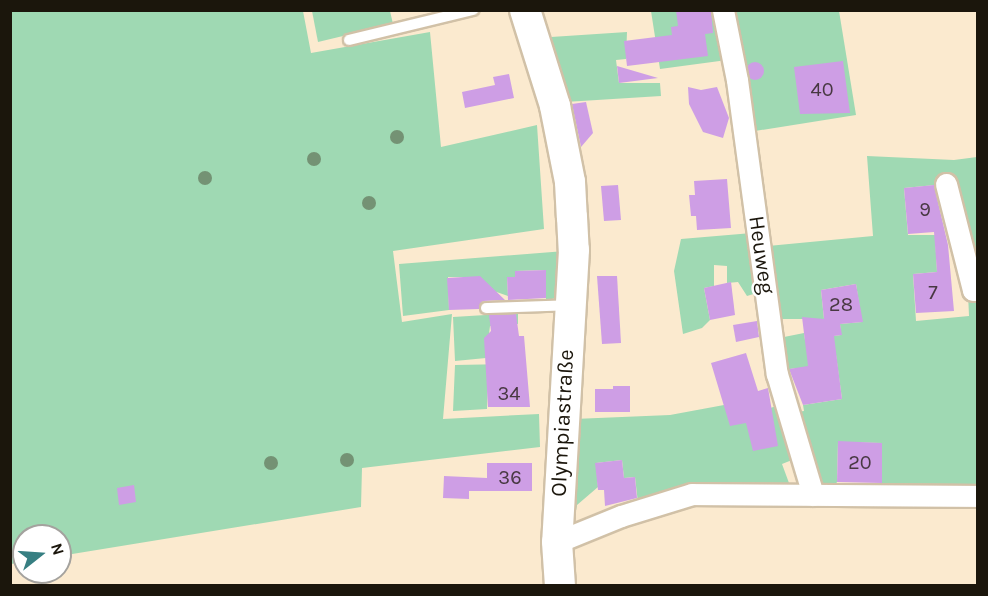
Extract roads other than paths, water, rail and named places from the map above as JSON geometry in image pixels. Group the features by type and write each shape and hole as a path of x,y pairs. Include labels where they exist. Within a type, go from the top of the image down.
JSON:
{"main road":[{"name":"Olympiastraße","path":"525,10 555,106 570,182 574,250 557,542 560,585"}],"street":[{"name":"Heuweg","path":"723,10 737,80 777,374 813,495"},
{"path":"946,184 973,290 978,290"},
{"path":"557,542 621,516 692,494 978,496"}],"lane":[{"path":"349,40 473,10"},
{"path":"486,308 570,305"}]}
